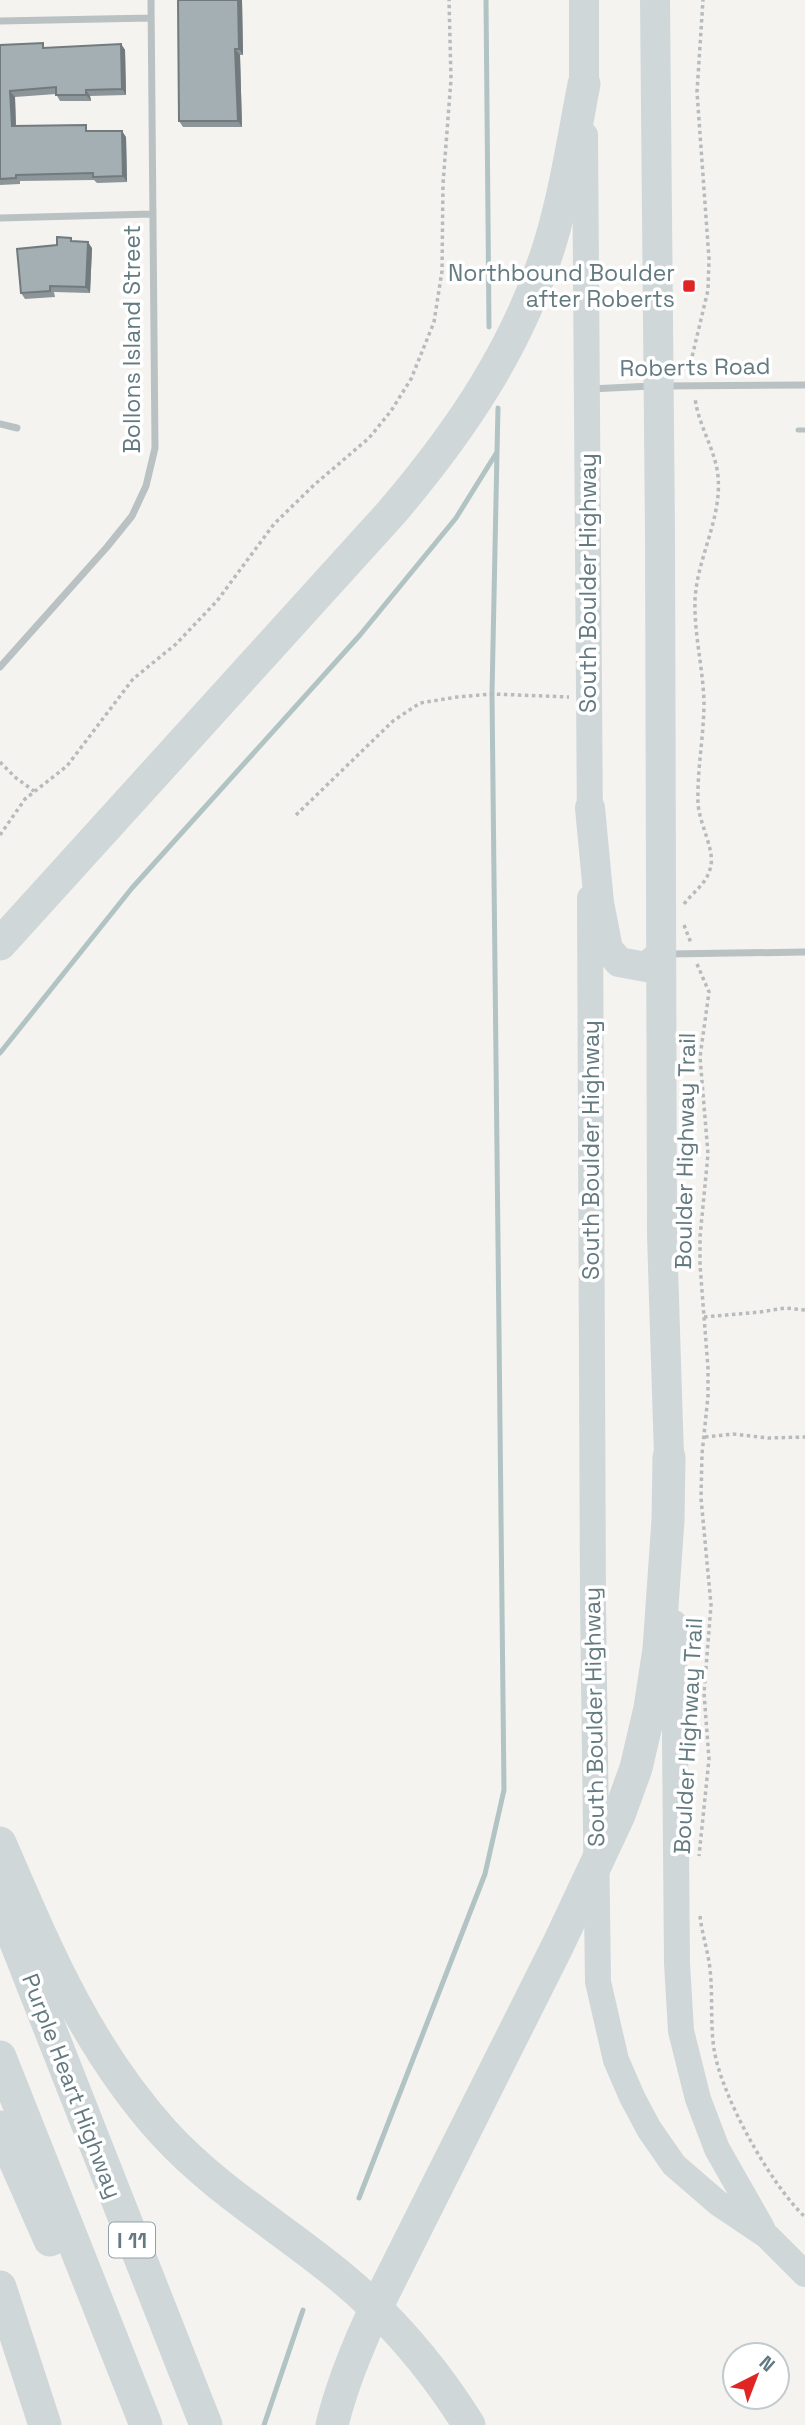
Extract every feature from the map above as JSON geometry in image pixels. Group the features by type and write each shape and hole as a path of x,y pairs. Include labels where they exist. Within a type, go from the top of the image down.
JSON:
{"highway":[{"path":"0,944 391,513 467,418 513,338 540,275 559,210 584,84"},
{"path":"332,2425 354,2356 371,2318 558,1945 619,1815 636,1768 650,1709 659,1649 668,1520 669,1457"},
{"path":"0,1843 69,1997 92,2037 127,2088 163,2132 198,2166 237,2200 341,2277 408,2342 428,2364 469,2425"},
{"name":"Purple Heart Highway","path":"0,1902 206,2425"},
{"name":"I 11","path":"0,2057 146,2425"},
{"path":"0,2127 133,2425"},
{"path":"0,2287 45,2425"}],"main road":[{"name":"South Boulder Highway","path":"584,0 598,1982 616,2060 649,2129 674,2165 718,2203 766,2236 805,2274"},
{"name":"South Boulder Highway","path":"656,0 662,1236 674,1628 677,1963 681,2031 695,2088 717,2149 766,2236"},
{"path":"590,808 599,903 608,949 619,962 646,967 662,954"}],"street":[{"name":"Bollons Island Street","path":"0,667 132,516 146,486 155,448 151,0"},
{"path":"0,21 151,18"},
{"path":"0,218 152,214"},
{"name":"Roberts Road","path":"586,389 805,385"},
{"path":"0,424 17,428"},
{"path":"662,954 805,952"}],"lane":[{"path":"798,430 805,430"}],"path":[{"path":"0,835 17,807 67,766 116,705 133,679 167,653 204,616 229,587 274,524 369,438 391,411 411,379 434,322 442,271 443,184 451,79 449,0"},
{"path":"682,908 708,876 712,863 698,805 704,704 695,599 718,495 717,470 697,416 692,357 708,290 709,259 696,92 703,0"},
{"path":"296,815 393,721 420,704 457,696 492,694 588,698"},
{"path":"0,762 34,791"},
{"name":"Boulder Highway Trail","path":"683,923 688,931 700,975 709,992 700,1057 708,1154 700,1237 701,1293 708,1368 701,1498 711,1605 704,1693 709,1759 699,1865"},
{"path":"704,1317 785,1308 805,1310"},
{"path":"705,1437 733,1434 768,1438 805,1437"},
{"path":"700,1912 701,1932 710,1967 713,2049 724,2087 769,2170 805,2217"}],"building":[{"path":"178,0 238,0 239,49 235,49 238,121 179,121"},
{"path":"43,43 43,48 121,44 122,89 86,90 86,95 56,95 56,87 10,91 12,126 86,125 86,131 122,131 123,176 93,177 93,173 16,175 16,178 0,179 0,45"},
{"path":"57,237 88,242 86,287 50,286 50,291 21,293 17,249 57,245"}],"waterway":[{"path":"486,0 489,327"},
{"path":"0,1053 132,888 360,635 456,518 497,452 498,408"},
{"path":"359,2198 485,1874 504,1790 492,694 497,452"},
{"path":"264,2425 303,2310"}],"place":[{"name":"Northbound Boulder after Roberts","path":"689,286"}]}
